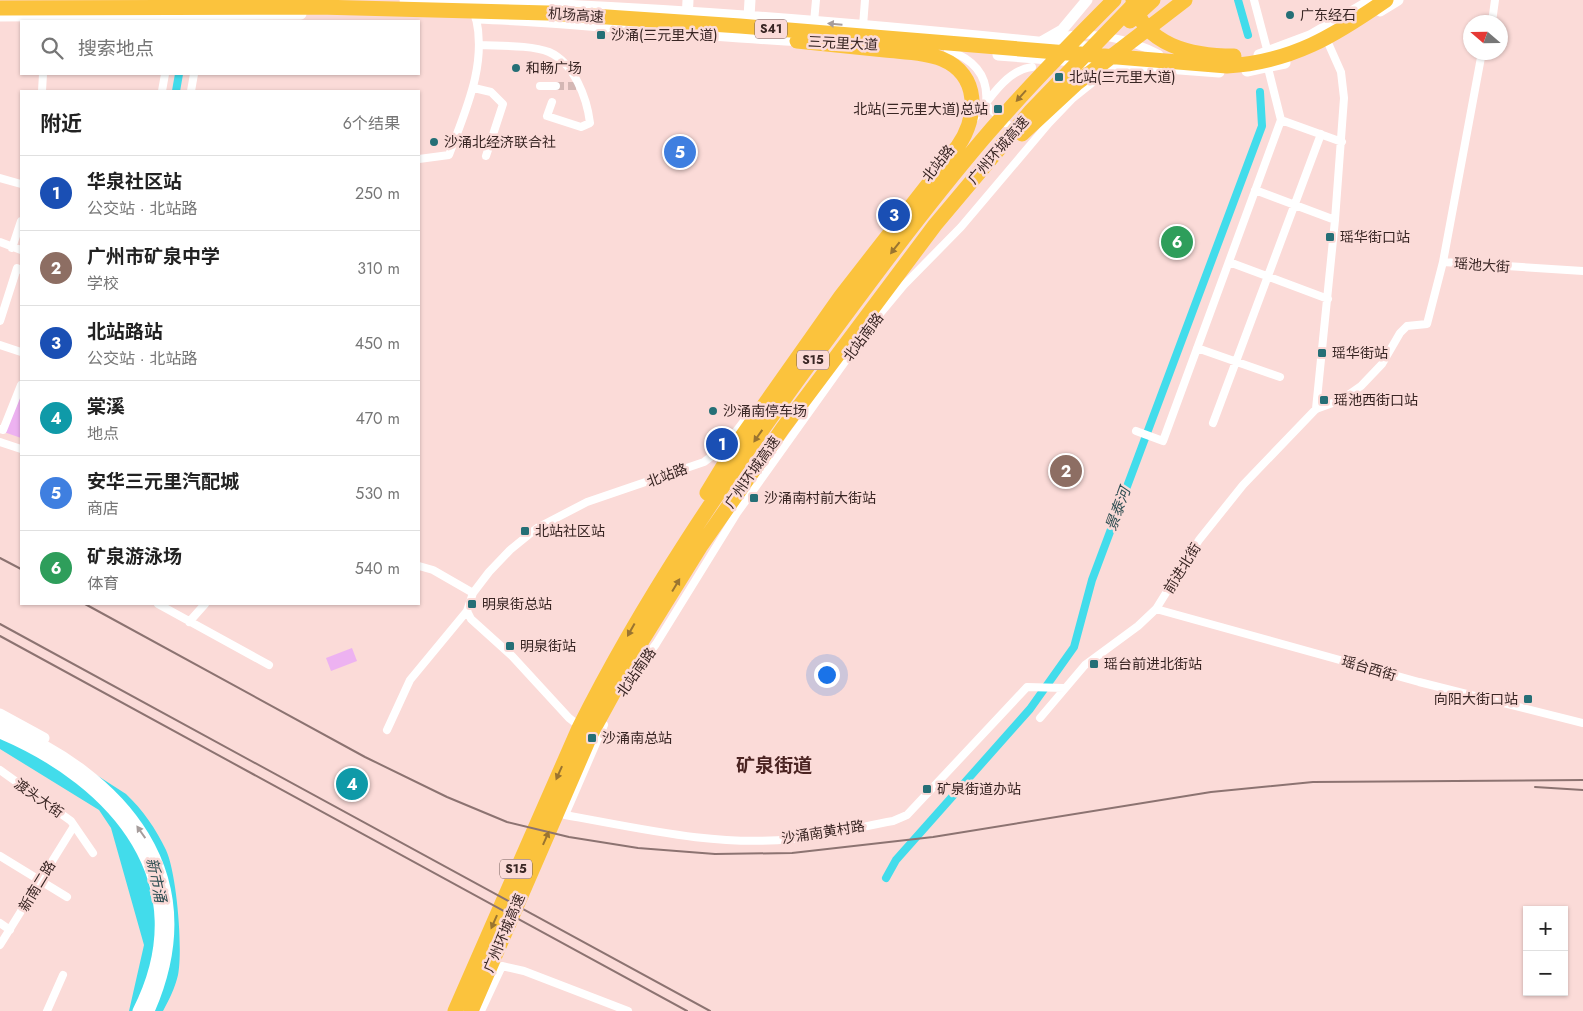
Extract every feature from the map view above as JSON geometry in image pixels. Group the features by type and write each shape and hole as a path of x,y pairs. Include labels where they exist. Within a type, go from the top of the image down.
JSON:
{"highway":[{"path":"1091,23 1110,0"},
{"name":"广州环城高速","path":"455,1011 579,728 641,611 722,487 894,249 983,139 1114,0"},
{"path":"1133,0 1141,21 1161,40 1186,51 1230,56 1267,52 1295,44 1384,0"},
{"name":"广州环城高速","path":"471,1011 591,734 643,639 695,555 761,458 934,225 1030,112 1138,0"},
{"path":"882,38 941,36 1074,44 1100,38 1120,29 1153,0"},
{"path":"1155,23 1174,0"},
{"path":"934,225 1077,82 1185,0"},
{"path":"882,38 1202,66 1237,66 1273,60 1308,48 1332,35 1384,0"},
{"name":"机场高速","path":"0,8 369,7 548,13 882,38"},
{"path":"641,611 709,489 738,442 861,268 958,146 970,126 973,108 970,86 961,72 948,62 929,55 738,34 660,22"}],"main road":[{"name":"三元里大道","path":"405,0 524,2 660,22 686,34 948,50 1151,68 1224,72 1268,68 1290,61 1328,44 1398,0"},
{"path":"686,34 688,0"},
{"path":"748,17 750,0"},
{"path":"1041,42 1062,30 1087,0"},
{"name":"三元里大道","path":"0,16 47,19 206,18 354,14 560,22 660,22 687,13 862,26 1159,54 1221,58 1268,53 1325,29 1372,0"},
{"path":"0,714 52,743 110,795 134,822 152,849 163,877 169,909 169,944 160,983 149,1011"},
{"path":"0,724 43,745 80,770"},
{"path":"0,733 57,763 93,791 122,822 148,862 160,900 160,942 152,977 138,1011"},
{"path":"0,740 57,763"}],"street":[{"path":"814,22 816,0"},
{"path":"862,26 865,0"},
{"path":"1254,0 1268,53"},
{"path":"1493,15 1495,0"},
{"path":"420,159 449,155 474,88 480,45 476,18"},
{"path":"1316,409 1342,142 1343,80 1338,64 1328,44 1325,29"},
{"path":"480,45 542,50 563,60 580,86 590,123 581,127 547,116 552,102"},
{"path":"948,50 966,57 980,70 986,90 986,104 1030,144"},
{"path":"997,55 1032,67 1069,73 1102,75 1151,68"},
{"path":"1443,262 1481,60"},
{"name":"北站路","path":"468,612 473,593 510,550 526,536 553,518 587,502 704,462 720,450 873,246 986,104 1008,79 1025,68 1032,67"},
{"path":"1136,431 1163,441 1281,120 1268,68"},
{"path":"42,90 43,75"},
{"path":"162,90 165,75"},
{"path":"191,90 194,75"},
{"name":"北站南路","path":"564,815 598,738 621,693 656,644 709,556 848,356 890,302 961,227 1030,144 1072,99 1102,75"},
{"path":"540,86 556,86"},
{"path":"474,88 491,92 503,104 486,156"},
{"path":"1281,120 1342,142"},
{"path":"1213,422 1269,277 1320,134"},
{"path":"0,178 20,184"},
{"path":"1255,190 1335,220"},
{"path":"12,248 20,224"},
{"path":"0,242 20,250"},
{"path":"1229,262 1328,299"},
{"name":"瑶池大街","path":"1316,409 1341,400 1361,386 1382,364 1400,333 1407,326 1427,324 1443,262 1583,271"},
{"path":"0,321 17,268 20,270"},
{"path":"0,345 20,352"},
{"path":"1197,348 1280,377"},
{"path":"0,429 3,430 20,388"},
{"name":"前进北街","path":"1040,718 1064,688 1093,658 1138,626 1156,608 1216,518 1243,485 1316,409"},
{"path":"0,442 20,449"},
{"path":"420,566 433,570 473,593"},
{"path":"160,605 269,666"},
{"path":"189,622 204,605"},
{"name":"瑶台西街","path":"1156,608 1419,682 1583,723"},
{"path":"387,730 410,680 468,612 471,619 512,656 569,718 598,738"},
{"name":"沙涌南黄村路","path":"564,815 689,835 739,840 792,839 900,819 922,800 1027,687 1064,688"},
{"name":"渡头大街","path":"0,770 14,783 56,809 74,826 93,853"},
{"name":"新南二路","path":"0,945 74,826"},
{"path":"0,856 67,897"},
{"path":"0,924 10,930"},
{"path":"481,1011 502,966 524,971 628,1011"},
{"path":"46,1011 64,974"}],"shaded area":[{"path":"20,393 20,438 4,432"},
{"path":"352,648 357,661 331,671 326,658"}],"water":[{"name":"新市涌","path":"0,713 126,794 143,813 162,842 170,861 173,876 180,948 177,980 163,1011 129,1011 144,945 111,828 99,810 0,749"}],"waterway":[{"name":"景泰河","path":"1238,0 1248,35"},
{"path":"176,90 179,75"},
{"name":"景泰河","path":"886,878 896,860 1030,709 1074,647 1092,580 1262,126 1260,92"}],"tunnel":[{"path":"556,86 580,86"}],"railway":[{"path":"0,558 20,568"},
{"path":"87,605 365,757 447,797 507,822 569,837 638,848 715,854 792,853 933,837 1211,792 1313,782 1583,780"},
{"path":"0,624 710,1011"},
{"path":"0,636 687,1011"},
{"path":"1535,787 1583,790"}],"place":[{"name":"广东经石","path":"1290,15"},
{"name":"沙涌(三元里大道)","path":"601,35"},
{"name":"和畅广场","path":"516,68"},
{"name":"北站(三元里大道)","path":"1059,77"},
{"name":"北站(三元里大道)总站","path":"998,109"},
{"name":"沙涌北经济联合社","path":"434,142"},
{"name":"安华三元里汽配城","path":"680,152"},
{"name":"北站路站","path":"894,215"},
{"name":"瑶华街口站","path":"1330,237"},
{"name":"矿泉游泳场","path":"1177,242"},
{"name":"瑶华街站","path":"1322,353"},
{"name":"瑶池西街口站","path":"1324,400"},
{"name":"沙涌南停车场","path":"713,411"},
{"name":"华泉社区站","path":"722,444"},
{"name":"广州市矿泉中学","path":"1066,471"},
{"name":"沙涌南村前大街站","path":"754,498"},
{"name":"北站社区站","path":"525,531"},
{"name":"明泉街总站","path":"472,604"},
{"name":"明泉街站","path":"510,646"},
{"name":"瑶台前进北街站","path":"1094,664"},
{"name":"向阳大街口站","path":"1528,699"},
{"name":"沙涌南总站","path":"592,738"},
{"name":"棠溪","path":"352,784"},
{"name":"矿泉街道办站","path":"927,789"}],"district":[{"name":"矿泉街道","path":"774,765"}]}
